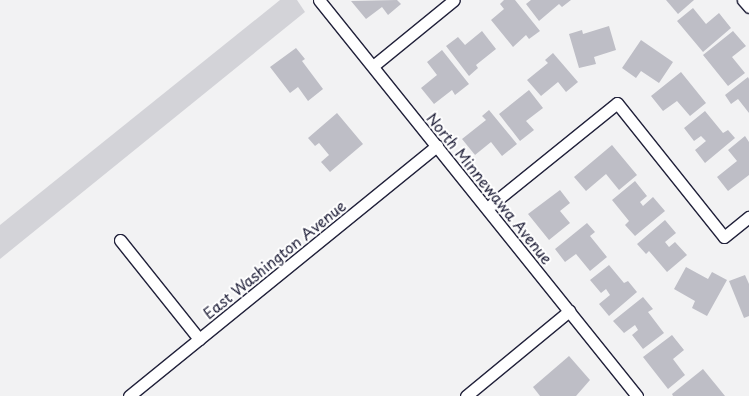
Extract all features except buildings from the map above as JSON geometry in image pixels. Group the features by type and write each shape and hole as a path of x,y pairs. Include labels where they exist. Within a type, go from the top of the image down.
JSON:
{"street":[{"name":"North Minnewawa Avenue","path":"319,0 488,208 637,396"},
{"path":"373,66 454,0"},
{"path":"743,0 749,7"},
{"path":"488,208 616,103 724,237 749,217"},
{"name":"East Washington Avenue","path":"129,396 437,146"},
{"path":"120,240 199,339"},
{"path":"466,396 570,311"}],"shaded area":[{"path":"280,0 297,0 305,12 0,259 0,225"}]}
